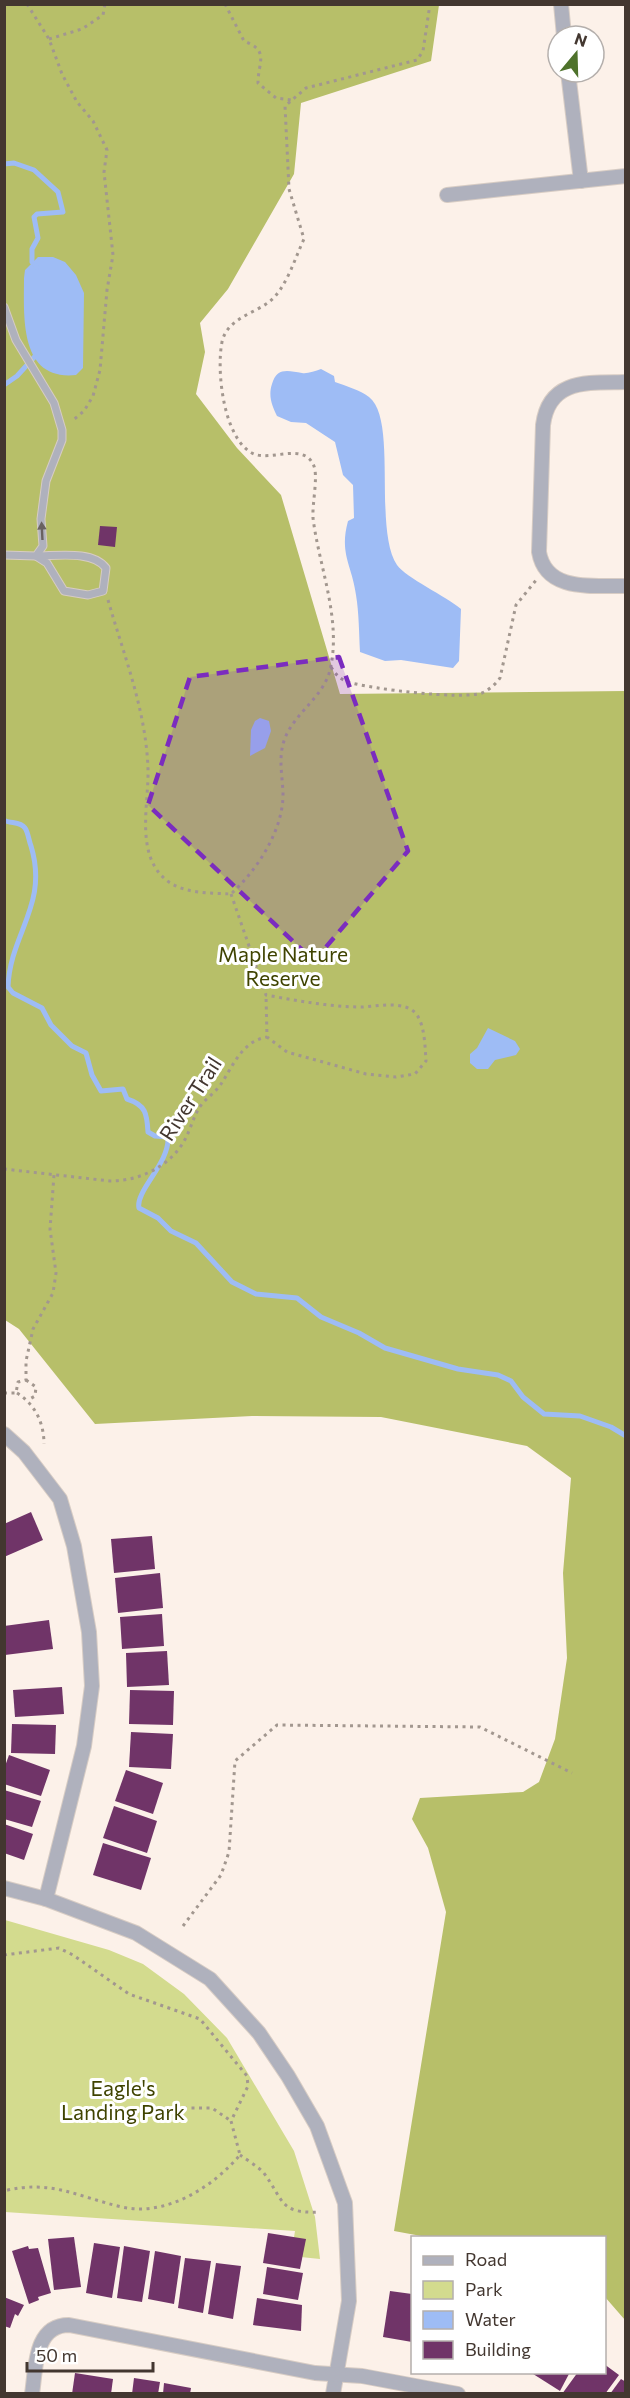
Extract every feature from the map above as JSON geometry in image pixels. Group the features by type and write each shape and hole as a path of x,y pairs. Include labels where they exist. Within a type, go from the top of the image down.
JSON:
{"street":[{"path":"561,4 563,24"},
{"path":"569,84 581,181"},
{"path":"447,195 626,176"},
{"path":"626,382 574,385 558,394 546,410 543,425 539,552 546,569 554,578 568,584 626,586"},
{"path":"4,1434 24,1452 60,1499 74,1546 89,1632 92,1686 84,1746 46,1899"},
{"path":"4,1888 46,1899 136,1933 210,1978 259,2032 288,2076 316,2126 345,2203 349,2301 333,2394"},
{"path":"32,2394 40,2344 52,2330 64,2325 315,2373 337,2374 458,2394"}],"lane":[{"path":"4,307 25,356 54,403 62,430 62,440 46,481 41,519 43,546 36,556"},
{"path":"4,555 86,557 101,561 106,568 105,587 99,594 80,595 64,591 47,563 36,556"}],"path":[{"path":"27,4 49,39 62,74 77,102 93,121 106,150 104,172 113,255 107,290 100,370 93,396 84,411 62,430"},
{"path":"49,39 82,29 103,15 105,4"},
{"path":"225,4 244,41 256,46 262,54 258,83 276,98 291,100"},
{"path":"105,587 136,687 147,749 146,822 151,859 166,880 199,893 231,894 245,881 282,816 281,756 285,737 330,672 332,614 316,544 311,501 316,474 313,464 307,456 256,455 243,447 233,433 222,386 222,341 232,324 270,301 280,288 304,239 289,189 285,161 285,106 306,88 417,60 423,51 430,4"},
{"path":"330,666 338,677 348,682 391,689 480,693 494,687 500,678 516,605 546,569"},
{"path":"231,894 266,995 267,1037 287,1052 366,1074 396,1077 415,1074 426,1061 417,1015 408,1008 388,1005 334,1007 266,995"},
{"name":"River Trail","path":"54,1175 110,1181 126,1181 143,1176 170,1158 182,1144 201,1105 220,1087 234,1060 256,1039 267,1037"},
{"path":"4,1168 54,1175 50,1229 56,1273 53,1293 33,1329 26,1361 26,1380"},
{"path":"16,1393 18,1382 26,1380 36,1387 35,1395 28,1400"},
{"path":"4,1393 16,1393 28,1400 40,1423 44,1444"},
{"path":"183,1926 221,1875 229,1852 235,1761 277,1725 480,1727 572,1773"},
{"path":"4,1955 59,1948 74,1955 129,1994 200,2019 247,2076 248,2086 231,2121"},
{"path":"184,2108 213,2108 231,2121 240,2155 262,2171 280,2203 292,2210 319,2212"},
{"path":"4,2191 28,2185 73,2192 124,2207 146,2208 192,2197 226,2171 240,2155"}],"highlighted area":[{"path":"339,657 408,851 314,961 148,805 190,677"}],"green space":[{"name":"Maple Nature Reserve","path":"4,5 439,5 431,61 301,103 294,174 228,289 200,323 205,352 196,394 237,448 281,495 340,694 625,691 625,2320 606,2298 606,2236 421,2236 394,2231 446,1912 428,1848 412,1819 420,1798 523,1792 539,1782 555,1739 567,1658 563,1573 571,1478 527,1446 381,1417 252,1416 95,1424 19,1329 5,1320"},
{"name":"Eagle's Landing Park","path":"5,1920 109,1950 143,1964 184,1994 227,2038 294,2151 315,2217 320,2259 291,2256 295,2231 5,2212"}],"water":[{"path":"38,257 53,257 65,262 76,275 84,293 83,368 76,375 57,374 44,368 34,357 29,343 25,327 24,278 25,270"},
{"path":"321,369 334,376 335,382 369,397 378,409 384,450 385,502 390,548 397,565 402,570 461,609 459,661 453,668 401,660 385,661 360,652 357,602 345,542 348,521 354,518 353,485 343,475 335,442 306,423 291,422 277,416 272,405 271,388 277,375 284,371 306,373"},
{"path":"260,718 269,721 271,731 265,748 250,756 251,730 255,721"},
{"path":"488,1028 515,1041 520,1049 516,1055 495,1060 488,1069 477,1069 470,1063 470,1054 477,1048"}],"building":[{"path":"100,526 117,527 115,547 98,545"},
{"path":"31,1512 43,1540 4,1557 4,1524"},
{"path":"152,1536 155,1569 114,1573 111,1539"},
{"path":"160,1573 163,1608 118,1613 115,1578"},
{"path":"162,1614 164,1646 122,1649 120,1617"},
{"path":"49,1620 53,1649 5,1655 4,1626"},
{"path":"167,1651 169,1685 127,1687 126,1653"},
{"path":"62,1687 64,1714 15,1717 13,1690"},
{"path":"130,1690 174,1691 173,1725 129,1724"},
{"path":"12,1724 56,1725 55,1754 11,1753"},
{"path":"131,1732 173,1734 171,1769 129,1767"},
{"path":"9,1755 50,1770 41,1796 4,1784 4,1769"},
{"path":"126,1770 163,1783 153,1814 115,1801"},
{"path":"4,1790 41,1801 32,1827 4,1819"},
{"path":"114,1806 157,1821 147,1853 103,1838"},
{"path":"4,1824 33,1834 24,1860 4,1853"},
{"path":"103,1843 151,1858 141,1890 93,1875"},
{"path":"268,2233 306,2239 300,2269 263,2263"},
{"path":"74,2237 81,2287 54,2290 48,2239"},
{"path":"94,2243 120,2247 112,2298 86,2293"},
{"path":"28,2246 29,2249 38,2248 51,2293 38,2297 39,2300 29,2304 12,2251"},
{"path":"124,2246 150,2251 142,2302 117,2298"},
{"path":"155,2251 181,2256 174,2304 148,2299"},
{"path":"185,2258 211,2261 203,2313 178,2308"},
{"path":"216,2263 241,2266 233,2319 208,2314"},
{"path":"267,2267 303,2273 298,2300 263,2294"},
{"path":"390,2291 411,2294 411,2342 383,2337"},
{"path":"4,2297 24,2305 18,2316 15,2314 10,2328 4,2326"},
{"path":"257,2298 302,2305 301,2331 253,2325"},
{"path":"606,2365 619,2375 605,2394 562,2394 577,2374 606,2374"},
{"path":"75,2373 113,2379 111,2394 72,2394"},
{"path":"533,2374 569,2374 560,2391"},
{"path":"134,2378 160,2382 158,2394 132,2394"},
{"path":"621,2379 626,2382 626,2394 610,2394"},
{"path":"164,2383 191,2388 190,2394 163,2394"}],"waterway":[{"path":"4,164 14,163 34,170 58,192 63,212 37,214 34,217 38,238 32,249 32,262 37,267"},
{"path":"4,385 17,376 38,353"},
{"path":"4,820 20,824 25,828 35,867 32,902 15,950 8,987 13,993 42,1008 51,1025 72,1046 86,1053 92,1075 101,1091 123,1089 127,1099 142,1107 147,1120 148,1132 155,1136 168,1137 164,1157 142,1193 139,1208 158,1218 171,1231 196,1243 232,1282 256,1294 297,1298 321,1317 359,1333 385,1348 458,1369 498,1375 511,1381 523,1397 544,1414 580,1416 611,1427 626,1436"}]}
